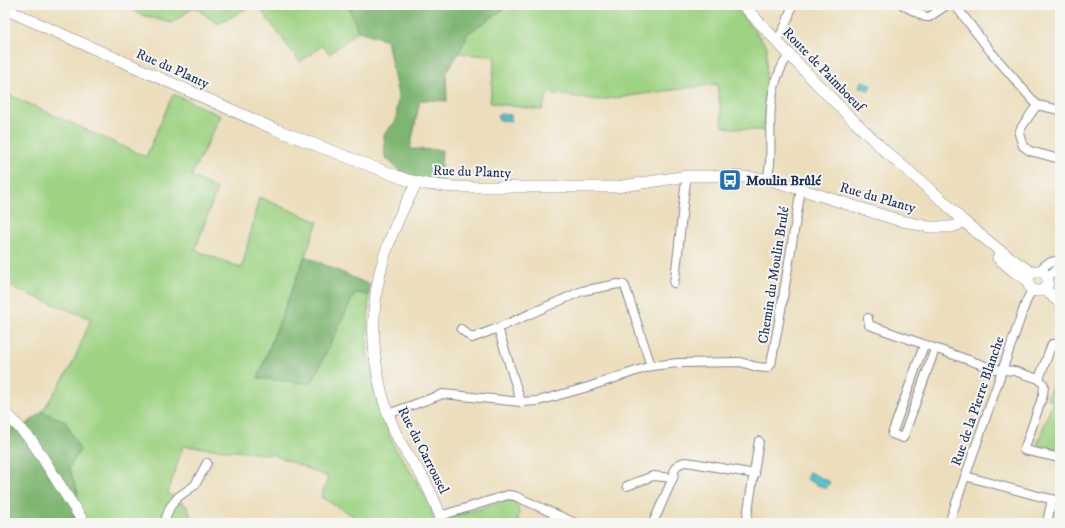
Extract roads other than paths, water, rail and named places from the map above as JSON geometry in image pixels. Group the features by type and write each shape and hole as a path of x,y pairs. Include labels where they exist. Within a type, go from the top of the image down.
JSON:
{"street":[{"name":"Route de Paimboeuf","path":"743,5 851,118 886,152 942,200 960,222 999,250 1033,278 1045,274 1047,284 1060,303"},
{"path":"776,41 788,20 792,5"},
{"path":"903,5 925,17 929,17 947,5"},
{"path":"955,5 991,52 1037,105 1060,110"},
{"name":"Rue du Planty","path":"5,9 272,128 417,183 454,187 616,187 687,176 732,176 768,179 915,224 952,227 960,222"},
{"path":"768,179 770,164 769,123 771,100 775,81 784,61 790,55"},
{"path":"1037,105 1021,128 1019,134 1023,146 1030,151 1056,158"},
{"path":"674,283 679,258 687,176"},
{"name":"Rue du Carrousel","path":"417,183 404,207 388,245 381,271 376,298 374,324 375,354 379,383 388,414 398,439 431,493 441,520"},
{"name":"Chemin du Moulin Brulé","path":"651,366 678,363 740,362 767,368 771,364 801,189"},
{"path":"1060,261 1055,260 1043,266 1033,278 1039,291 1047,284 1053,272 1060,265"},
{"name":"Rue de la Pierre Blanche","path":"949,523 1033,278"},
{"path":"388,414 443,394 521,402 538,401 588,387 651,366 626,289 624,286 618,284 582,291 472,338 461,329"},
{"path":"868,318 869,325 935,349 994,369 1014,371 1038,379 1044,385 1043,395 1024,450 1060,458"},
{"path":"498,328 521,402"},
{"path":"1038,379 1052,344 1058,344 1060,346"},
{"path":"924,345 892,434 903,438 935,349"},
{"path":"5,412 32,441 84,523"},
{"path":"746,523 755,474 759,441"},
{"path":"653,523 673,478 675,468 678,464 685,462 755,474"},
{"path":"164,523 170,507 178,497 195,485 208,463"},
{"path":"627,486 653,476 673,478"},
{"path":"965,476 1056,500 1047,523"},
{"path":"441,520 508,495 515,496 553,519 575,523"}],"water":[{"path":"861,81 871,84 869,90 859,87"},
{"path":"500,114 511,115 511,121 499,120 498,117"},
{"path":"809,472 830,482 826,489 806,479"}],"place":[{"name":"Moulin Brûlé","path":"730,180"}]}
